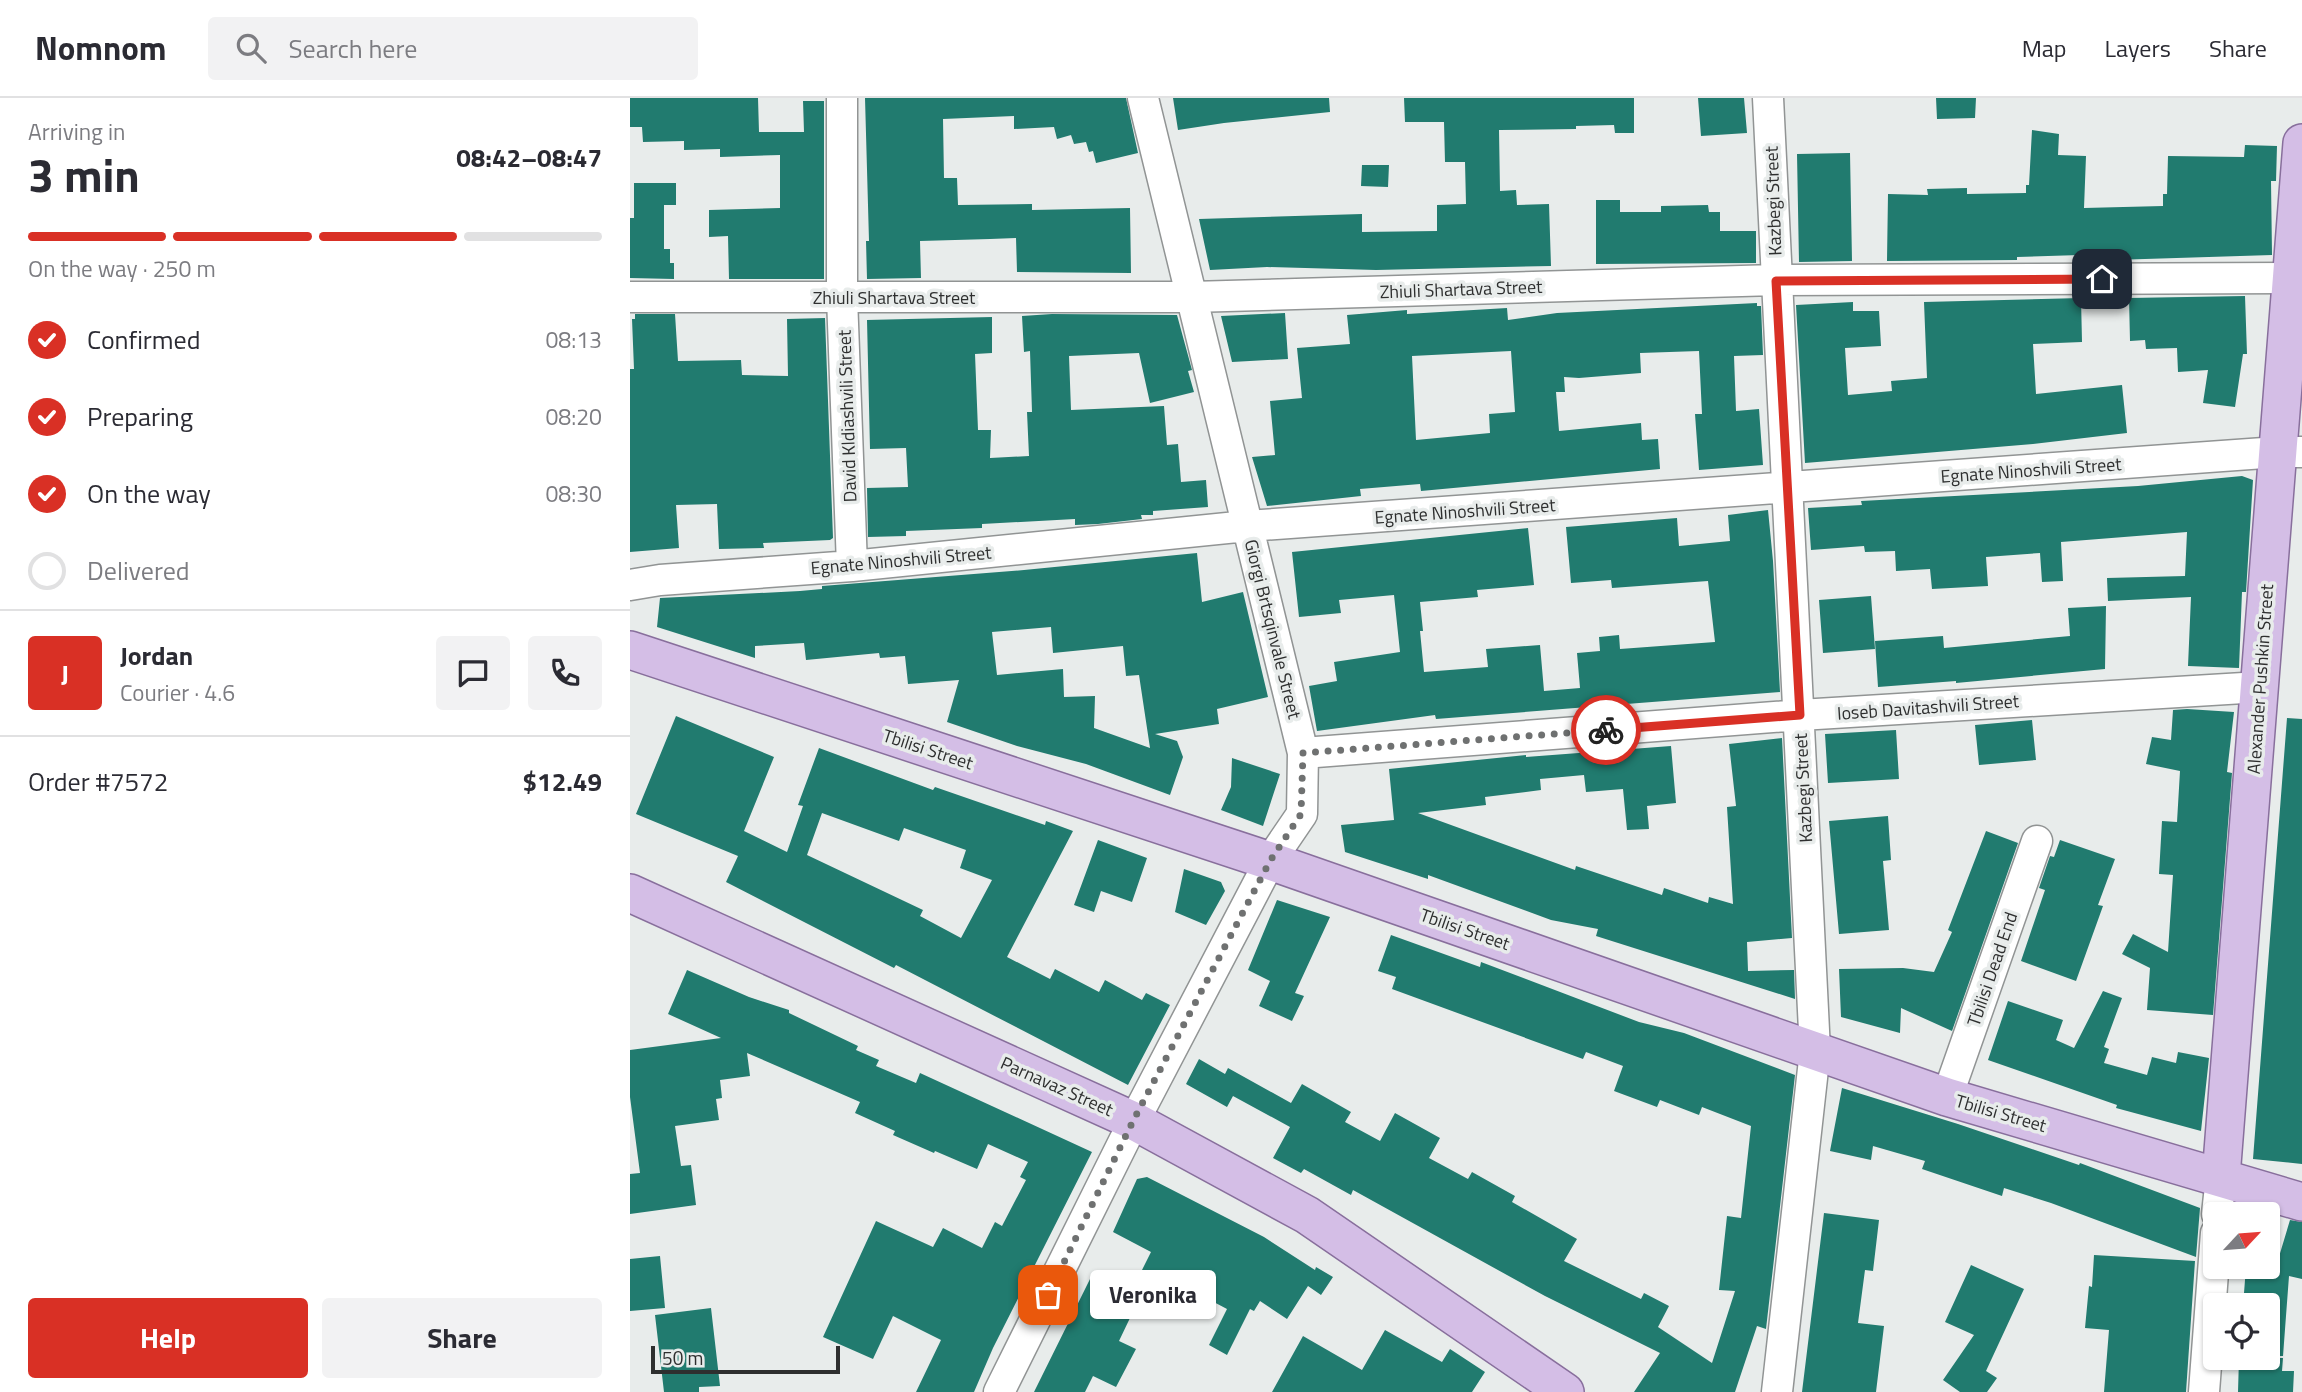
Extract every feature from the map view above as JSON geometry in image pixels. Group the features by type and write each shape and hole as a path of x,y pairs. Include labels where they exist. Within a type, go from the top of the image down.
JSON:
{"main road":[{"name":"Alexander Pushkin Street","path":"2221,1177 2260,687 2290,452 2302,143"},
{"name":"Tbilisi Street","path":"633,649 1270,861 1947,1097 2302,1202"},
{"name":"Parnavaz Street","path":"630,892 1133,1121 1307,1214 1565,1392"}],"street":[{"name":"David Kldiashvili Street","path":"842,98 842,297 852,566"},
{"name":"Giorgi Brtsqinvale Street","path":"999,1392 1133,1121 1270,861 1301,814 1303,753 1143,98"},
{"name":"Kazbegi Street","path":"1768,98 1815,1051 1777,1392"},
{"name":"Zhiuli Shartava Street","path":"630,297 1191,297 2296,264"},
{"name":"Egnate Ninoshvili Street","path":"630,585 660,580 852,566 1247,526 2290,452"},
{"name":"Ioseb Davitashvili Street","path":"1303,753 1800,715 2260,687"},
{"name":"Tbilisi Dead End","path":"1947,1097 2037,841"},
{"name":"Alexander Pushkin Street","path":"2218,1202 2221,1177"},
{"path":"2204,1392 2213,1279"}],"building":[{"path":"630,98 758,98 759,132 804,132 803,101 824,101 824,279 729,279 728,236 709,237 709,210 780,208 780,155 720,157 720,149 684,150 684,141 643,142 642,127 630,127"},
{"path":"865,98 1126,98 1138,153 1096,163 1093,151 1089,152 1086,142 1074,144 1071,135 1057,139 1054,127 1014,129 1014,116 943,119 944,178 957,178 958,205 1032,204 1032,210 1130,208 1131,273 1017,272 1016,238 920,241 921,278 867,279 866,241 869,241"},
{"path":"1173,98 1329,98 1330,112 1178,130"},
{"path":"1404,98 1634,98 1634,133 1615,133 1614,125 1576,126 1576,129 1499,130 1500,191 1516,190 1517,205 1549,204 1551,266 1376,270 1267,267 1210,270 1199,219 1362,214 1362,232 1437,231 1437,205 1466,204 1465,162 1445,162 1444,122 1405,122"},
{"path":"1698,98 1744,98 1747,133 1701,136"},
{"path":"1936,98 1976,98 1975,118 1937,119"},
{"path":"2032,130 2059,134 2058,155 2086,156 2084,208 2163,206 2163,194 2167,194 2168,156 2244,157 2245,145 2277,146 2276,181 2271,181 2272,255 2113,260 2112,254 2017,257 2017,260 1887,261 1888,194 1928,195 1927,189 1967,188 1967,194 2026,193 2026,185 2029,185"},
{"path":"1850,153 1852,261 1799,262 1797,154"},
{"path":"1362,165 1389,165 1388,187 1361,186"},
{"path":"634,183 676,183 676,205 664,205 664,249 670,249 670,263 674,263 674,279 630,278 630,218 634,218"},
{"path":"1596,200 1620,200 1620,212 1661,212 1661,206 1708,205 1709,212 1720,212 1720,231 1756,231 1756,263 1596,264"},
{"path":"2245,296 2247,354 2243,354 2235,407 2203,403 2208,370 2178,372 2177,348 2146,349 2145,340 2130,341 2129,298"},
{"path":"2081,298 2082,342 2033,344 2036,394 2122,385 2127,433 2033,444 1805,463 1796,305 1853,302 1853,311 1879,311 1881,346 1845,348 1848,395 1892,391 1891,381 1927,378 1924,302"},
{"path":"1757,303 1757,306 1761,306 1763,355 1734,356 1736,411 1759,409 1763,465 1699,470 1695,414 1702,414 1699,351 1640,353 1641,373 1564,377 1565,392 1556,392 1559,431 1641,423 1642,440 1658,439 1660,469 1421,491 1420,484 1360,489 1361,496 1267,506 1252,457 1275,455 1270,401 1302,398 1297,348 1350,344 1347,315 1407,310 1407,314 1507,308 1508,320 1557,313","holes":["1511,351 1515,412 1489,414 1490,433 1416,440 1412,356"]},
{"path":"1285,313 1288,359 1232,362 1221,316"},
{"path":"635,314 675,314 678,361 741,360 742,375 788,376 787,319 825,318 833,538 763,543 764,548 719,549 717,504 676,505 679,548 630,552 630,369 634,369 632,319 635,319"},
{"path":"1177,315 1192,370 1188,371 1194,392 1150,403 1139,353 1069,356 1071,410 1164,406 1167,445 1178,444 1181,482 1206,480 1208,507 1153,511 1153,515 1141,515 1142,519 1098,524 1075,525 1075,519 982,524 982,528 906,531 906,536 868,537 867,488 908,487 906,448 870,449 867,320 992,317 992,353 975,354 978,430 991,430 990,458 1029,456 1027,412 1032,412 1030,351 1024,352 1022,316"},
{"path":"2242,476 2253,480 2246,592 2242,592 2239,668 2188,666 2191,597 2108,601 2107,578 2185,576 2187,532 2061,542 2063,581 2042,582 2040,553 1986,557 1988,586 1932,589 1930,569 1896,571 1895,551 1865,552 1864,546 1811,550 1808,508 1862,505 1861,501 2138,486"},
{"path":"1768,510 1780,692 1436,719 1435,715 1317,731 1309,686 1337,681 1334,662 1400,652 1394,595 1339,600 1341,613 1299,617 1292,552 1528,528 1534,585 1477,590 1478,597 1420,602 1424,672 1488,667 1486,649 1540,645 1544,691 1580,688 1577,653 1600,651 1599,637 1619,635 1620,649 1715,642 1708,581 1612,588 1611,580 1571,583 1566,527 1677,518 1679,546 1730,541 1728,515"},
{"path":"1197,553 1202,602 1243,592 1268,697 1217,709 1219,724 1155,734 1177,741 1183,757 1170,795 1086,764 1017,746 947,722 959,680 908,684 905,656 880,658 879,653 806,660 804,643 755,646 755,658 657,627 660,598 800,591 822,589 822,586","holes":["1051,627 1053,653 1123,646 1126,676 1139,675 1150,748 1094,728 1095,696 1064,697 1063,669 997,675 992,632"]},
{"path":"1871,596 1875,649 1823,653 1819,600"},
{"path":"2106,606 2105,669 1956,683 1878,687 1875,641 1943,636 1944,648 2070,636 2068,608"},
{"path":"2173,710 2234,712 2227,772 2232,773 2213,1015 2147,1010 2150,968 2122,954 2133,934 2168,952 2173,875 2159,874 2162,821 2177,822 2180,771 2146,764 2152,737 2171,740"},
{"path":"676,716 774,757 744,831 787,852 803,806 798,805 819,748 933,790 935,787 1045,825 1046,821 1073,831 1007,957 1050,979 1055,969 1099,992 1105,980 1142,1000 1146,993 1170,1005 1128,1085 896,965 894,968 726,882 738,856 636,814","holes":["822,813 899,841 904,828 966,850 960,868 992,880 961,938 920,916 923,910 807,855"]},
{"path":"2287,718 2302,719 2302,1164 2253,1159"},
{"path":"2032,720 2036,760 1979,765 1975,725"},
{"path":"1896,730 1899,779 1828,783 1825,734"},
{"path":"1782,738 1792,938 1747,942 1748,971 1794,970 1795,999 1596,936 1598,929 1551,920 1428,875 1428,879 1345,852 1341,825 1394,820 1389,769 1526,755 1671,746 1676,803 1647,806 1649,829 1627,830 1623,789 1586,792 1584,775 1540,779 1541,790 1485,797 1486,805 1418,813 1575,870 1576,866 1662,895 1664,888 1708,903 1709,897 1733,904 1727,807 1736,806 1729,744"},
{"path":"1232,758 1280,774 1263,826 1221,810 1231,787"},
{"path":"1888,816 1891,860 1883,861 1889,930 1839,934 1829,821"},
{"path":"1986,831 2018,843 1952,1031 1901,1008 1900,1033 1841,1017 1839,969 1903,968 1934,972 1952,932 1948,930"},
{"path":"1098,840 1147,858 1132,902 1101,891 1094,912 1074,905"},
{"path":"2060,840 2115,859 2098,905 2103,906 2076,981 2021,961 2045,890 2039,888 2050,856 2054,857"},
{"path":"1184,869 1221,882 1225,891 1206,925 1175,912"},
{"path":"1277,900 1330,917 1295,993 1304,996 1292,1021 1259,1006 1270,981 1248,970"},
{"path":"1391,935 1480,967 1481,962 1639,1022 1684,1033 1795,1075 1766,1329 1757,1326 1735,1392 1634,1392 1660,1353 1545,1296 1353,1190 1351,1195 1304,1169 1301,1173 1273,1158 1290,1127 1233,1096 1227,1107 1186,1084 1199,1059 1225,1074 1228,1068 1291,1103 1302,1084 1351,1112 1345,1122 1380,1141 1395,1113 1440,1138 1429,1158 1468,1179 1472,1172 1515,1196 1512,1202 1577,1239 1564,1261 1641,1299 1644,1293 1669,1306 1658,1327 1712,1363 1735,1291 1719,1290 1727,1216 1741,1218 1751,1126 1702,1107 1699,1115 1660,1100 1657,1107 1614,1091 1623,1066 1586,1052 1583,1059 1392,989 1396,977 1378,971"},
{"path":"687,970 749,997 789,1010 789,1013 858,1046 856,1050 879,1060 876,1066 916,1083 920,1073 1092,1152 993,1348 974,1392 916,1392 941,1340 893,1316 873,1359 823,1337 876,1221 933,1247 943,1228 982,1248 995,1222 1002,1226 1026,1180 1020,1177 1028,1162 988,1144 977,1169 935,1151 934,1153 893,1135 895,1131 855,1113 860,1102 747,1053 750,1076 720,1080 722,1098 716,1099 719,1120 675,1126 681,1166 691,1165 696,1205 630,1214 630,1174 640,1173 630,1097 630,1050 721,1038 668,1014"},
{"path":"2103,991 2122,998 2104,1047 2109,1049 2104,1063 2147,1075 2152,1057 2176,1063 2178,1052 2209,1058 2201,1131 2116,1108 2117,1105 1988,1060 2008,1001 2063,1020 2056,1040 2074,1048"},
{"path":"1842,1088 2079,1165 2080,1163 2200,1208 2196,1257 2051,1203 2004,1188 2002,1196 1922,1169 1925,1161 1873,1146 1871,1160 1830,1151"},
{"path":"1147,1177 1264,1237 1315,1270 1316,1267 1333,1277 1321,1295 1308,1286 1287,1319 1260,1301 1254,1311 1250,1309 1227,1355 1209,1345 1227,1309 1191,1290 1189,1294 1142,1270 1151,1252 1113,1232 1137,1179"},
{"path":"1824,1213 1879,1220 1873,1271 1865,1270 1858,1323 1884,1326 1876,1392 1802,1392"},
{"path":"2290,1220 2302,1222 2302,1279 2289,1276 2283,1356 2280,1356 2280,1293 2244,1293 2245,1279 2280,1279 2280,1253"},
{"path":"2094,1255 2195,1261 2186,1392 2104,1392 2109,1330 2085,1328"},
{"path":"660,1256 665,1308 630,1311 630,1259"},
{"path":"1971,1265 2024,1289 1986,1371 1997,1378 1987,1392 1960,1392 1943,1380 1974,1335 1945,1322"},
{"path":"1093,1273 1140,1297 1119,1341 1136,1349 1116,1387 1093,1376 1085,1392 1034,1392"},
{"path":"711,1308 720,1386 699,1387 699,1392 664,1392 655,1315"},
{"path":"1385,1330 1442,1362 1450,1349 1485,1372 1472,1392 1272,1392 1303,1336 1362,1370"},
{"path":"2280,1358 2283,1358 2282,1371 2294,1371 2293,1392 2238,1392 2239,1370 2280,1370"}],"way so far":[{"path":"1048,1295 1133,1121 1270,861 1301,814 1303,753 1606,730"}],"place":[{"name":"Veronika","path":"1048,1295"}],"route":[{"path":"1606,730 1800,715 1776,281 2102,279"}]}
